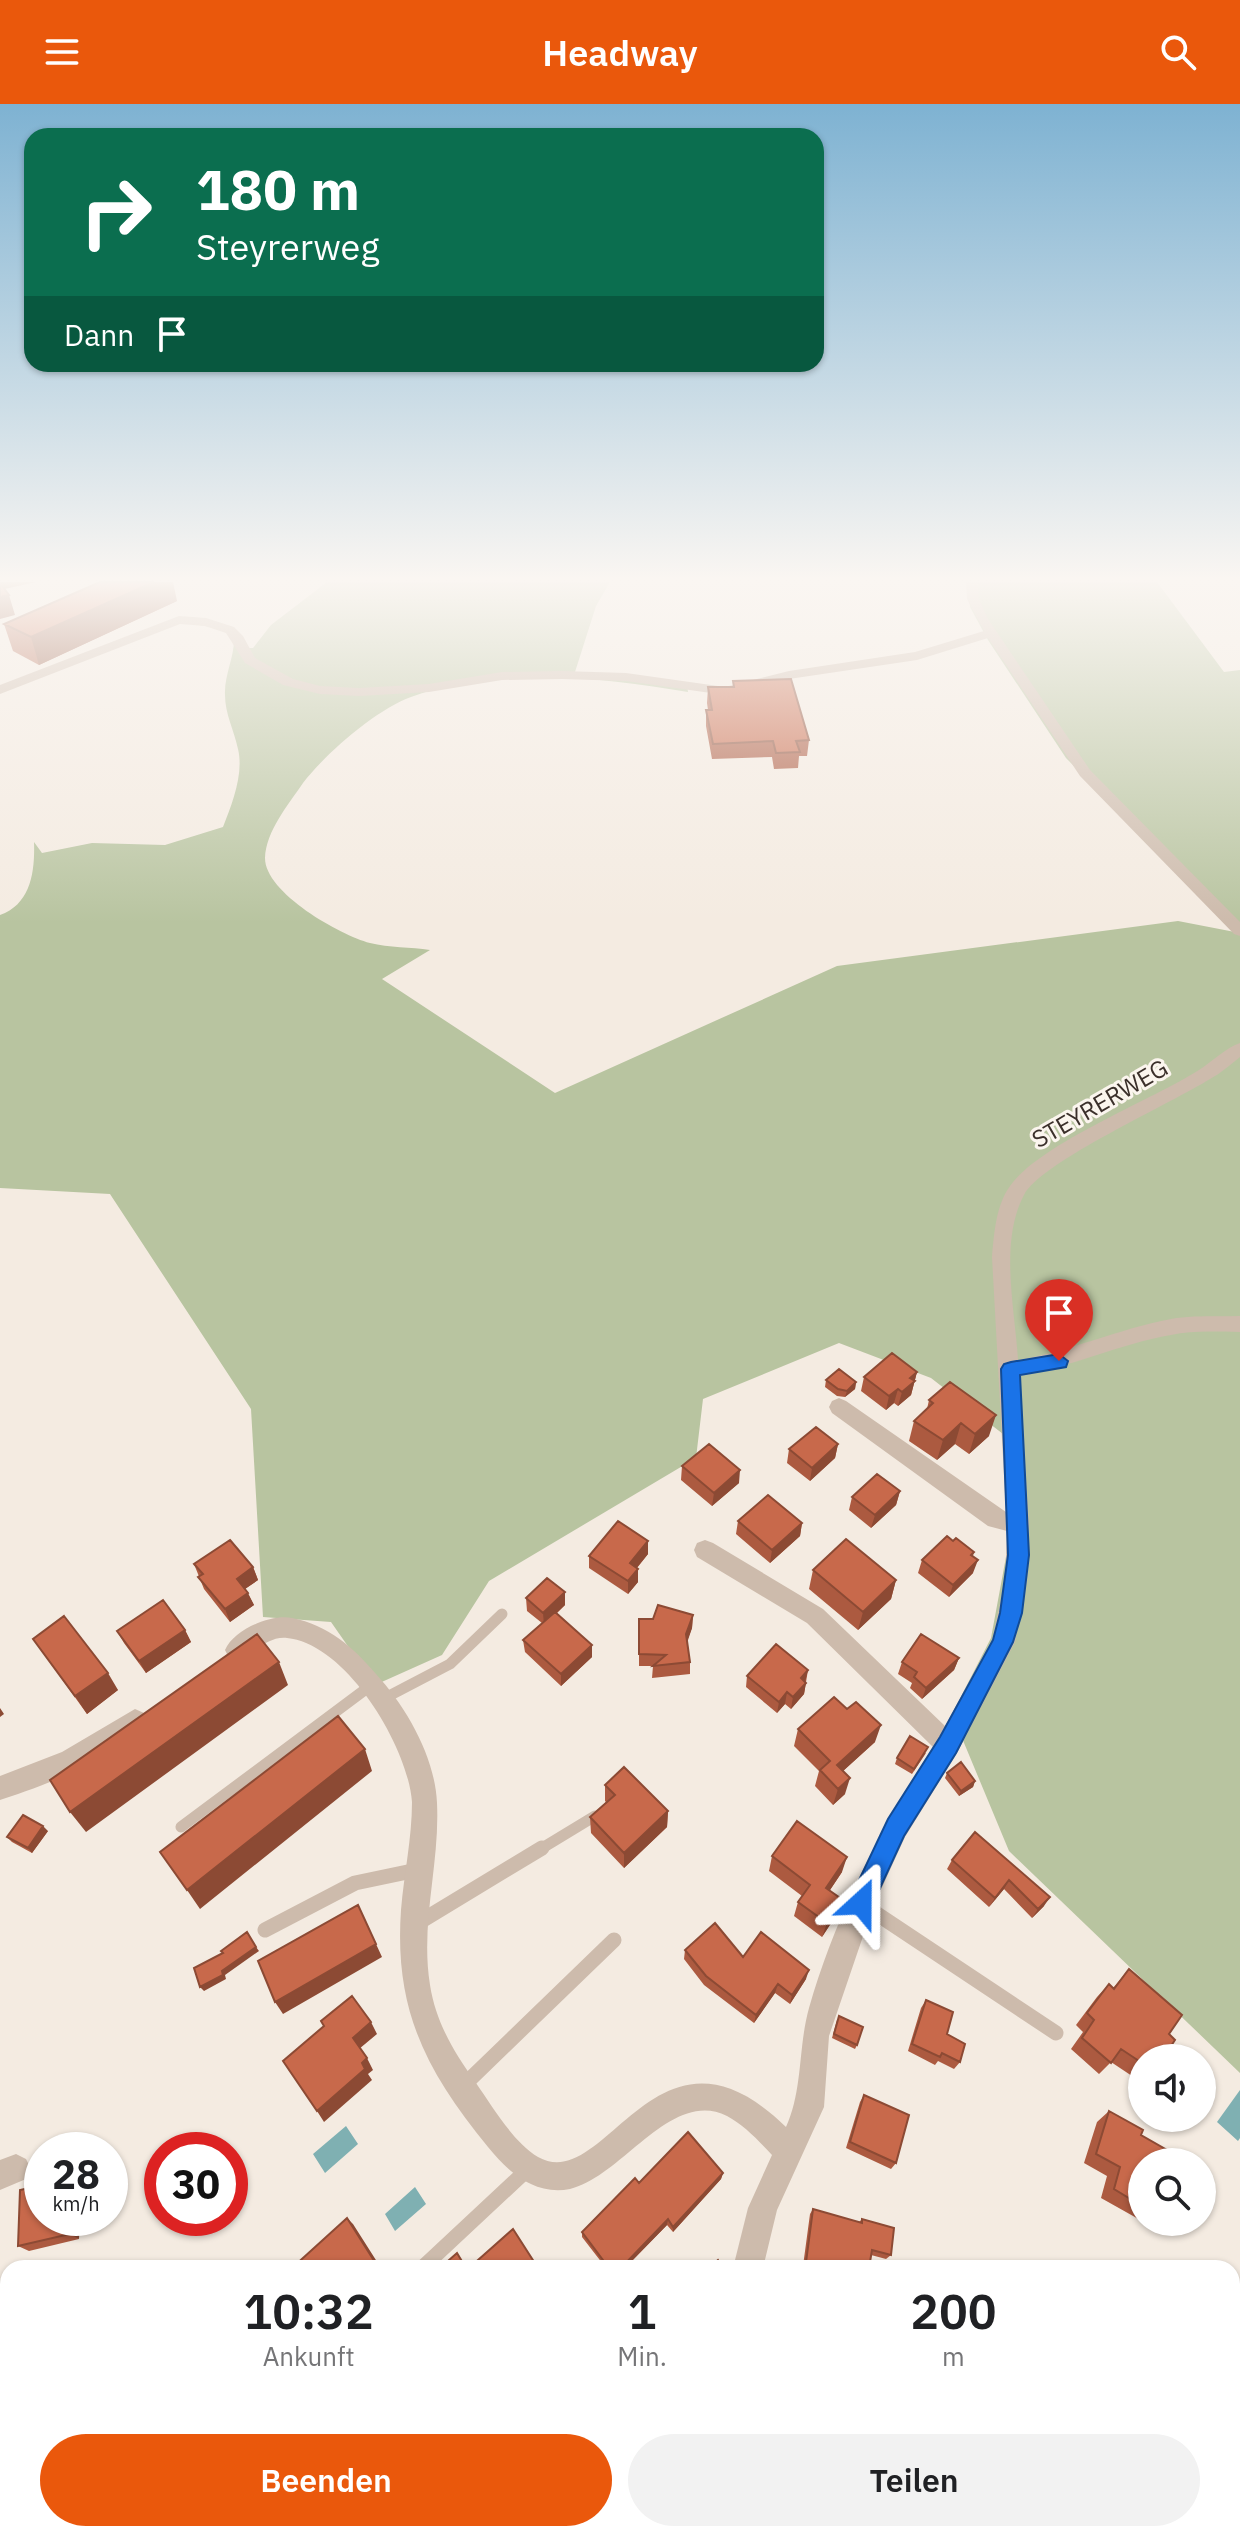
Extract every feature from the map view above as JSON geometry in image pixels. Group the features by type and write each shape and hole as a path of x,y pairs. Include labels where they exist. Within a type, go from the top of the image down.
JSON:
{"street":[{"path":"1033,696 1085,773 1240,931"},
{"name":"STEYRERWEG","path":"750,2260 763,2208 810,2107 815,2036 861,1903 896,1828 948,1745 1003,1642 1016,1581 1018,1524 1002,1257 1004,1228 1016,1191 1030,1175 1056,1157 1206,1074 1240,1049"},
{"path":"1011,1369 1059,1361 1124,1338 1174,1326 1240,1324"},
{"path":"839,1407 996,1519 1018,1524"},
{"path":"705,1550 815,1616 948,1745"},
{"path":"219,1662 256,1636 284,1627 307,1631 325,1639 404,1730 416,1756 423,1784 425,1820 414,1970 420,2003 436,2046 499,2137 529,2168 549,2174 571,2174 593,2164 664,2106 689,2097 718,2098 743,2110 788,2150"},
{"path":"0,1788 35,1779 75,1760 156,1706"}],"lane":[{"path":"181,1827 375,1693 450,1664 502,1614"},
{"path":"415,1925 595,1816"},
{"path":"265,1930 361,1879 388,1872 419,1870"},
{"path":"861,1903 1056,2033"},
{"path":"463,2086 614,1940"},
{"path":"431,2260 529,2168"}],"green space":[{"path":"225,696 415,696 383,711 352,734 303,783 269,838 265,858 268,871 290,898 341,931 377,945 430,950 382,979 555,1093 837,966 1178,921 1240,933 1240,2073 1216,2050 1216,2044 1210,2044 1009,1851 952,1714 991,1638 1008,1546 1003,1434 931,1378 839,1343 703,1399 696,1458 489,1581 442,1655 375,1685 331,1622 263,1617 251,1409 110,1194 0,1188 0,915 19,903 25,895 32,875 34,842 42,853 92,843 165,845 223,827 236,789 239,768 238,749"},
{"path":"1025,696 1240,696 1240,932 1066,758"}],"water":[{"path":"1240,2090 1240,2138 1238,2141 1217,2122"},
{"path":"346,2126 358,2144 325,2173 313,2154"},
{"path":"415,2187 426,2204 395,2231 385,2214"}],"building":[{"path":"710,696 796,696 809,740 796,741 800,752 776,753 773,741 713,744 706,710 712,710"},
{"path":"892,1353 917,1372 910,1378 915,1381 902,1392 898,1389 889,1396 864,1377"},
{"path":"839,1369 856,1382 847,1391 838,1389 826,1380"},
{"path":"950,1382 996,1415 975,1434 961,1423 943,1440 914,1421 933,1403 929,1400"},
{"path":"816,1427 838,1444 812,1468 789,1449"},
{"path":"709,1444 740,1470 714,1493 682,1466"},
{"path":"877,1474 900,1491 875,1515 852,1497"},
{"path":"768,1495 802,1523 772,1550 738,1521"},
{"path":"618,1521 648,1541 630,1563 638,1569 628,1581 589,1556"},
{"path":"947,1536 953,1541 956,1538 974,1552 971,1555 978,1560 953,1585 922,1560"},
{"path":"846,1539 896,1580 863,1612 813,1570"},
{"path":"230,1540 253,1567 237,1579 248,1593 225,1609 198,1577 203,1574 194,1564"},
{"path":"547,1578 565,1592 543,1613 526,1598"},
{"path":"163,1600 185,1630 139,1661 117,1631"},
{"path":"658,1605 693,1615 686,1634 690,1662 653,1666 666,1655 639,1654 639,1619 653,1619"},
{"path":"555,1612 592,1645 561,1674 523,1640"},
{"path":"64,1616 108,1673 75,1696 33,1639"},
{"path":"257,1634 279,1662 70,1812 50,1780"},
{"path":"921,1634 959,1658 926,1688 914,1677 917,1672 902,1662"},
{"path":"776,1644 808,1670 801,1678 806,1683 793,1697 787,1692 779,1702 747,1676"},
{"path":"834,1697 847,1709 856,1702 881,1725 837,1765 850,1778 838,1789 820,1770 830,1761 798,1729"},
{"path":"338,1716 365,1749 187,1890 160,1852"},
{"path":"910,1736 928,1747 914,1769 897,1758"},
{"path":"961,1762 975,1781 961,1791 947,1773"},
{"path":"624,1767 668,1811 624,1853 590,1817 615,1795 605,1785"},
{"path":"23,1815 43,1826 28,1848 7,1837"},
{"path":"797,1821 847,1857 826,1888 843,1900 827,1923 798,1902 810,1885 772,1856"},
{"path":"975,1832 1050,1897 1038,1909 1009,1880 995,1898 952,1860"},
{"path":"358,1905 376,1944 275,2002 258,1961"},
{"path":"715,1923 743,1957 761,1932 809,1970 792,1995 778,1984 756,2015 706,1976 685,1950"},
{"path":"247,1932 256,1947 222,1971 223,1975 200,1987 194,1968 223,1953 221,1951"},
{"path":"1129,1969 1182,2015 1169,2034 1175,2040 1172,2044 1128,2044 1128,2054 1121,2049 1111,2063 1082,2038 1094,2020 1087,2013 1109,1984 1114,1989"},
{"path":"352,1996 371,2022 353,2038 367,2058 362,2063 365,2069 317,2111 283,2061 324,2026 321,2021"},
{"path":"926,2000 953,2012 947,2034 965,2044 960,2062 912,2044"},
{"path":"839,2016 863,2027 857,2045 834,2034"},
{"path":"864,2095 909,2115 896,2163 850,2142"},
{"path":"1109,2111 1128,2122 1128,2132 1142,2132 1141,2135 1164,2148 1128,2148 1128,2198 1114,2189 1120,2167 1096,2154"},
{"path":"688,2132 723,2173 673,2227 668,2219 629,2260 603,2260 582,2232 635,2178 639,2183"},
{"path":"24,2189 24,2236 61,2236 18,2246 20,2190"},
{"path":"813,2209 862,2223 862,2219 894,2228 891,2255 872,2250 870,2260 806,2260"},
{"path":"347,2218 374,2260 301,2260"},
{"path":"513,2229 533,2260 478,2260"},
{"path":"457,2253 461,2260 449,2260"}],"route":[{"path":"861,1903 896,1828 948,1745 1003,1642 1011,1613 1018,1555 1011,1369 1059,1361"}]}
